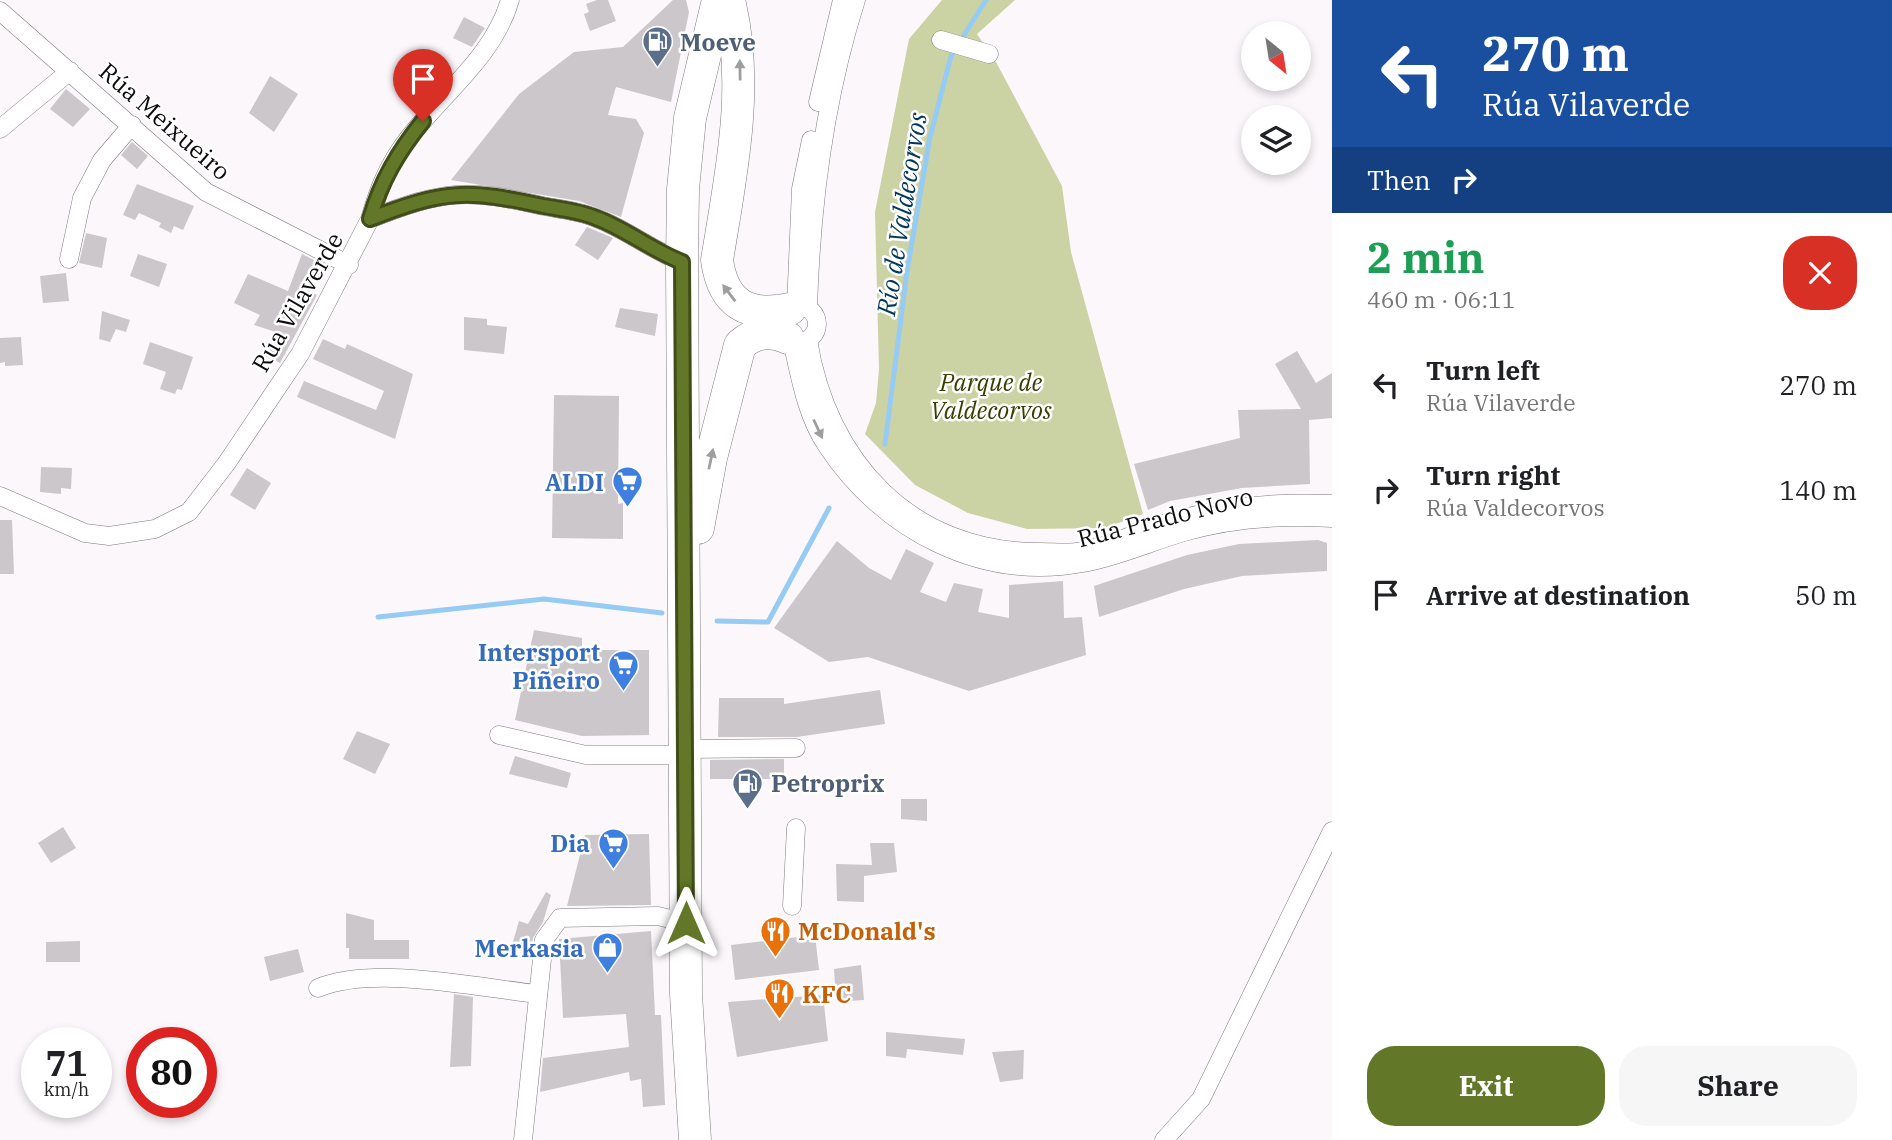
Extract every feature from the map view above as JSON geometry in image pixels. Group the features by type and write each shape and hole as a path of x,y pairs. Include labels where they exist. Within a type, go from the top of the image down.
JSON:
{"highway":[{"path":"695,1140 686,994 683,190 691,118 718,0"},
{"path":"729,0 740,60 740,101 717,260 719,274 727,293 749,310 770,313 797,324"},
{"path":"684,598 711,458 740,345 753,334 778,334 797,324"}],"street":[{"path":"370,219 380,186 399,151 485,51 510,0"},
{"name":"Rúa Prado Novo","path":"842,0 801,189 797,324 808,408 826,445 863,492 894,520 924,538 972,557 1018,566 1079,564 1200,529 1274,516 1332,518"},
{"name":"Rúa Prado Novo","path":"856,0 834,84 814,193 797,324 822,400 837,433 870,480 899,508 927,526 973,544 1018,552 1081,551 1184,518 1272,502 1332,504"},
{"name":"Rúa Meixueiro","path":"0,10 219,200 349,265"},
{"path":"941,40 989,54"},
{"path":"0,129 71,71"},
{"path":"69,258 82,198 102,160 132,125"},
{"name":"Rúa Vilaverde","path":"0,496 85,533 109,536 155,529 189,512 221,472 300,354 349,265 370,219 417,201 459,192 499,196 595,217 657,253 682,262"},
{"path":"499,735 586,755 796,748"},
{"path":"792,905 796,828"},
{"path":"1164,1140 1201,1099 1332,831"},
{"path":"523,1140 544,940 560,918 658,916 686,923"},
{"path":"318,988 336,980 369,976 537,994"}],"green space":[{"name":"Parque de Valdecorvos","path":"942,0 1015,0 977,34 996,62 1062,186 1071,252 1143,514 1105,528 1027,529 968,513 915,485 865,434 876,403 879,369 875,212 909,39"}],"building":[{"path":"608,0 616,21 590,31 584,14 589,12 586,4"},
{"path":"673,0 686,0 689,12 671,102 616,87 608,115 636,119 644,133 621,217 579,201 451,180 519,94 574,52 623,47"},
{"path":"464,17 485,28 472,47 453,38"},
{"path":"270,76 298,94 274,132 249,113"},
{"path":"66,89 90,109 73,127 50,109"},
{"path":"132,142 148,156 137,169 121,155"},
{"path":"137,184 194,206 183,230 174,226 171,233 159,227 161,223 139,213 135,220 123,215"},
{"path":"587,227 613,238 598,260 575,245"},
{"path":"86,233 107,238 102,268 79,263"},
{"path":"138,254 167,264 159,287 130,276"},
{"path":"302,254 320,263 307,290 317,295 280,363 263,355 276,332 254,325 260,315 234,303 248,274 288,291"},
{"path":"66,273 69,301 43,303 40,276"},
{"path":"620,308 658,314 655,336 615,327"},
{"path":"102,311 130,320 126,332 116,329 110,342 99,339"},
{"path":"464,317 487,319 487,325 507,327 504,354 464,350"},
{"path":"21,337 23,365 5,366 5,362 0,363 0,338"},
{"path":"323,339 345,349 347,344 413,374 395,439 297,397 304,381 376,410 384,391 313,359"},
{"path":"150,342 193,357 182,390 177,389 175,394 160,389 166,372 143,364"},
{"path":"1297,351 1316,383 1332,373 1332,418 1309,420 1310,484 1242,488 1170,501 1148,510 1134,464 1240,438 1238,410 1301,409 1275,364"},
{"path":"554,395 619,396 618,504 623,503 623,539 552,538"},
{"path":"41,467 72,468 71,489 61,488 61,494 40,492"},
{"path":"247,468 271,483 255,510 230,495"},
{"path":"0,520 12,520 14,574 0,574"},
{"path":"1318,540 1327,543 1327,571 1242,576 1184,589 1099,617 1094,586 1187,555 1239,544"},
{"path":"837,541 869,568 891,580 906,549 934,563 920,592 946,602 954,583 983,589 978,612 1009,618 1009,585 1063,581 1064,618 1082,617 1086,655 969,691 868,657 829,662 774,628"},
{"path":"534,630 582,638 582,650 649,650 649,735 582,736 515,720"},
{"path":"880,690 885,724 797,737 718,737 719,698 784,698 784,704"},
{"path":"357,731 390,744 375,774 343,759"},
{"path":"515,756 571,773 567,788 509,774"},
{"path":"784,759 784,779 710,779 710,760"},
{"path":"901,799 927,799 927,821 901,819"},
{"path":"63,827 76,848 51,863 38,843"},
{"name":"Dia","path":"649,834 651,905 567,906 585,835"},
{"path":"870,843 894,843 897,872 864,876 864,902 837,901 836,864 872,865"},
{"path":"546,892 551,895 543,922 533,938 531,951 512,945 519,921 528,924"},
{"path":"346,913 374,920 374,940 409,940 409,959 349,959 349,948 346,948"},
{"path":"651,931 655,1015 661,1015 665,1105 643,1107 641,1079 630,1081 629,1072 540,1092 543,1058 629,1047 626,1014 563,1018 559,939"},
{"name":"McDonald's","path":"815,935 819,970 735,980 731,945"},
{"path":"80,941 80,962 46,962 46,942"},
{"path":"298,949 304,972 270,981 264,957"},
{"path":"861,965 864,1000 836,1002 834,969"},
{"path":"454,994 473,997 471,1066 450,1067"},
{"name":"KFC","path":"823,995 828,1041 737,1057 728,1002"},
{"path":"886,1032 965,1039 963,1055 907,1049 906,1058 886,1056"},
{"path":"1024,1050 1023,1079 1000,1082 992,1052"}],"waterway":[{"name":"Río de Valdecorvos","path":"885,444 907,271 930,137 951,56 986,0"},
{"name":"Río de Valdecorvos","path":"717,621 768,622 829,508"},
{"name":"Río de Valdecorvos","path":"378,617 544,599 662,613"}],"place":[{"name":"Moeve","path":"657,69"},
{"name":"ALDI","path":"627,509"},
{"name":"Intersport Piñeiro","path":"623,693"},
{"name":"Petroprix","path":"748,810"},
{"name":"Dia","path":"613,870"},
{"name":"McDonald's","path":"775,958"},
{"name":"Merkasia","path":"607,975"},
{"name":"KFC","path":"779,1021"}],"route":[{"path":"423,121 399,151 380,186 370,219 417,201 459,192 499,196 595,217 657,253 682,262 686,923"}]}
